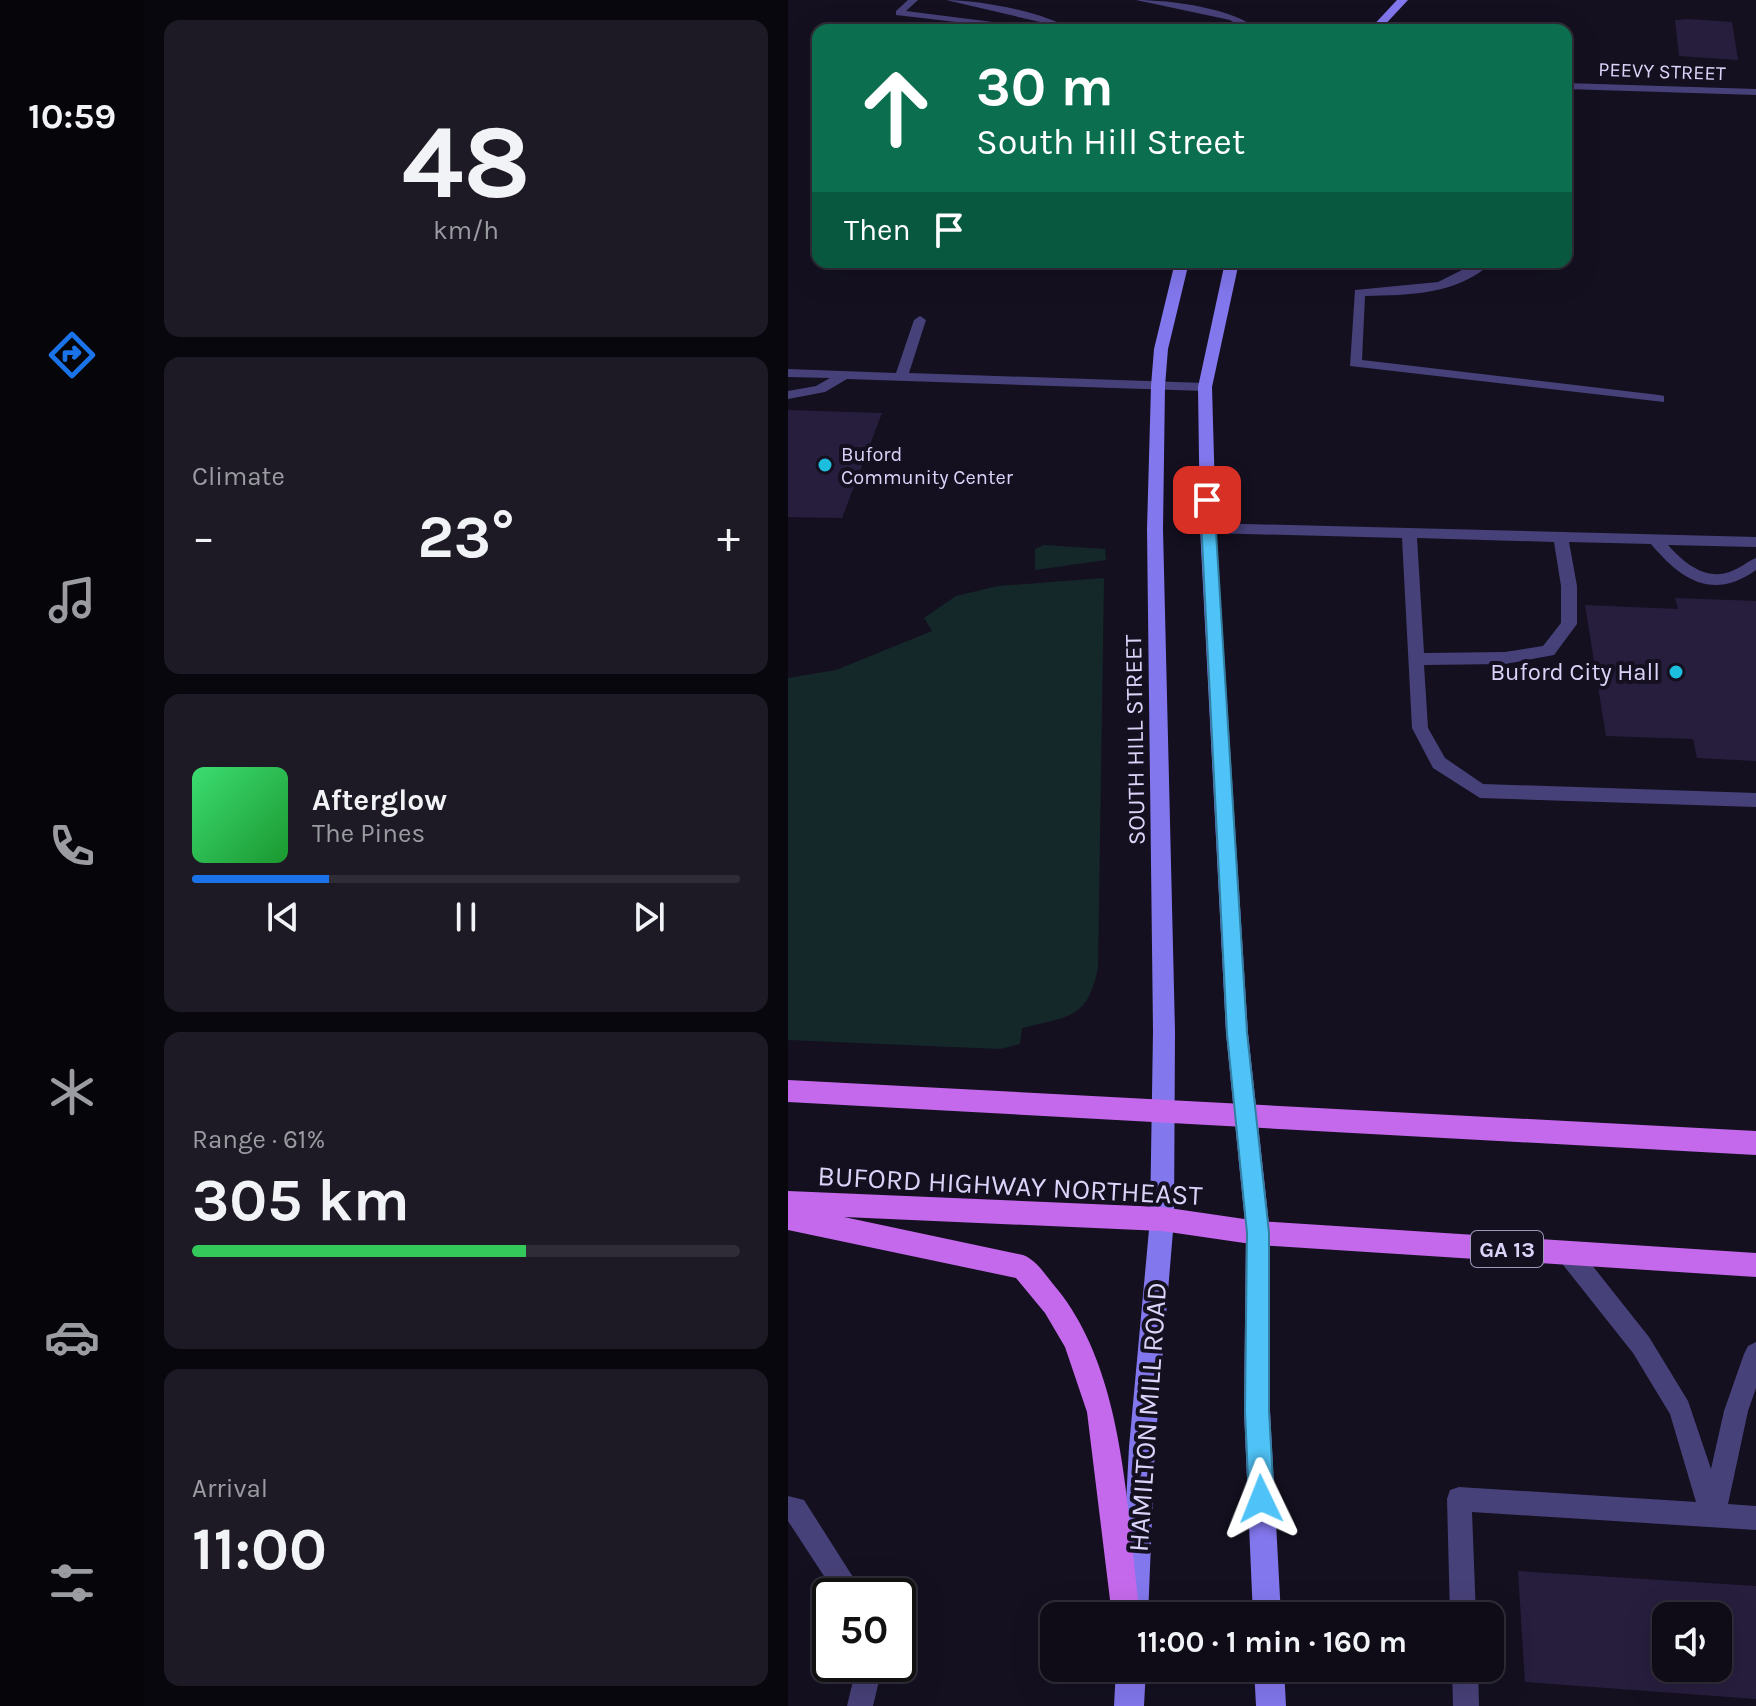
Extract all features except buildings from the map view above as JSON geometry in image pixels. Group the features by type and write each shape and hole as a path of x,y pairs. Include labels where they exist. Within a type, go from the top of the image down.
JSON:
{"main road":[{"path":"788,1091 1756,1143"},
{"name":"BUFORD HIGHWAY NORTHEAST","path":"788,1203 1162,1219 1258,1233 1756,1265"},
{"path":"788,1218 1023,1267 1054,1304 1076,1341 1100,1412 1124,1602"}],"street":[{"path":"1141,0 1233,18 1244,24"},
{"path":"1380,24 1403,0"},
{"name":"PEEVY STREET","path":"1572,86 1756,92"},
{"name":"SOUTH HILL STREET","path":"1162,1219 1164,1031 1155,529 1161,349 1181,268"},
{"path":"1231,268 1205,387 1208,528 1237,1033 1258,1233 1257,1411 1266,1602"},
{"name":"HAMILTON MILL ROAD","path":"1135,1602 1142,1447 1162,1219"},
{"path":"1129,1706 1130,1682"},
{"path":"1270,1682 1271,1706"}],"lane":[{"path":"913,0 899,13 997,24"},
{"path":"951,0 1053,24"},
{"path":"1478,268 1466,278 1435,289 1359,293 1355,363 1659,399"},
{"path":"901,378 920,320"},
{"path":"788,373 1205,387"},
{"path":"788,395 820,389 842,376"},
{"path":"1208,528 1756,542"},
{"path":"1409,531 1420,728 1439,763 1480,791 1756,800"},
{"path":"1416,659 1505,658 1548,651 1569,624 1569,586 1560,536"},
{"path":"1655,539 1676,567 1709,580 1740,577 1756,563"},
{"path":"1568,1253 1641,1345 1680,1409 1713,1516"},
{"path":"1713,1516 1736,1411 1756,1354"},
{"path":"1463,1602 1459,1499 1756,1518"},
{"path":"788,1508 795,1509 840,1578"},
{"path":"860,1706 866,1682"},
{"path":"1465,1682 1466,1706"}],"green space":[{"path":"1044,545 1105,549 1106,560 1035,570 1035,549"},
{"path":"1104,578 1098,967 1094,984 1082,1006 1064,1017 1022,1028 1020,1044 1000,1049 788,1040 788,678 836,670 932,631 924,618 956,596 998,586"}],"place":[{"name":"Buford Community Center","path":"825,465"},
{"name":"Buford City Hall","path":"1676,672"}],"route":[{"path":"1207,500 1237,1033 1258,1233 1257,1411 1261,1499"}]}
